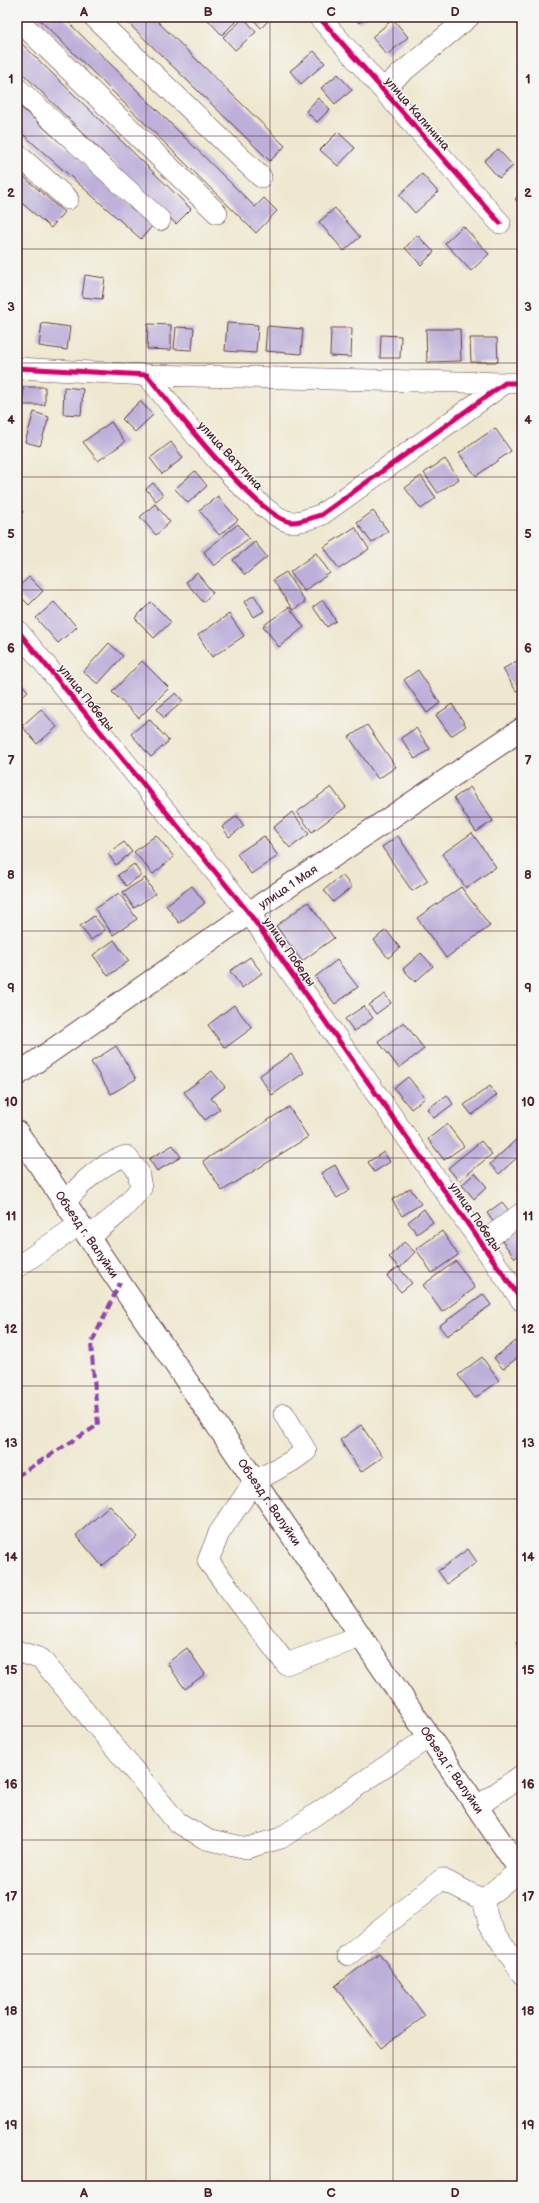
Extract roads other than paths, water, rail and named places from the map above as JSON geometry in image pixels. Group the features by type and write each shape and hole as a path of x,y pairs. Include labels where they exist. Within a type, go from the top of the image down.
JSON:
{"main road":[{"name":"улица 1 Мая","path":"17,1075 249,913 522,729"},
{"name":"Объезд г. Валуйки","path":"17,1132 521,1872"}],"street":[{"path":"94,17 261,177"},
{"name":"улица Калинина","path":"319,17 500,223"},
{"path":"382,89 469,17"},
{"path":"17,18 217,213"},
{"path":"17,88 160,220"},
{"path":"17,154 68,199"},
{"path":"17,368 147,375 514,383"},
{"name":"улица Ватутина","path":"147,375 231,476 272,513 292,522 321,515 514,383"},
{"name":"улица Победы","path":"17,630 249,913 522,1301"},
{"path":"17,1267 84,1230 104,1226 124,1209 141,1188 138,1172 126,1156 112,1160 90,1175 65,1202"},
{"path":"482,1243 522,1213"},
{"path":"284,1414 306,1451 292,1461 255,1481 219,1533 208,1561 286,1664 361,1637"},
{"path":"17,1651 42,1659 177,1822 206,1839 247,1848 281,1838 429,1737"},
{"path":"477,1807 522,1775"},
{"path":"483,1900 521,1872"},
{"path":"348,1955 442,1879 483,1900 489,1923 522,1974"}]}
